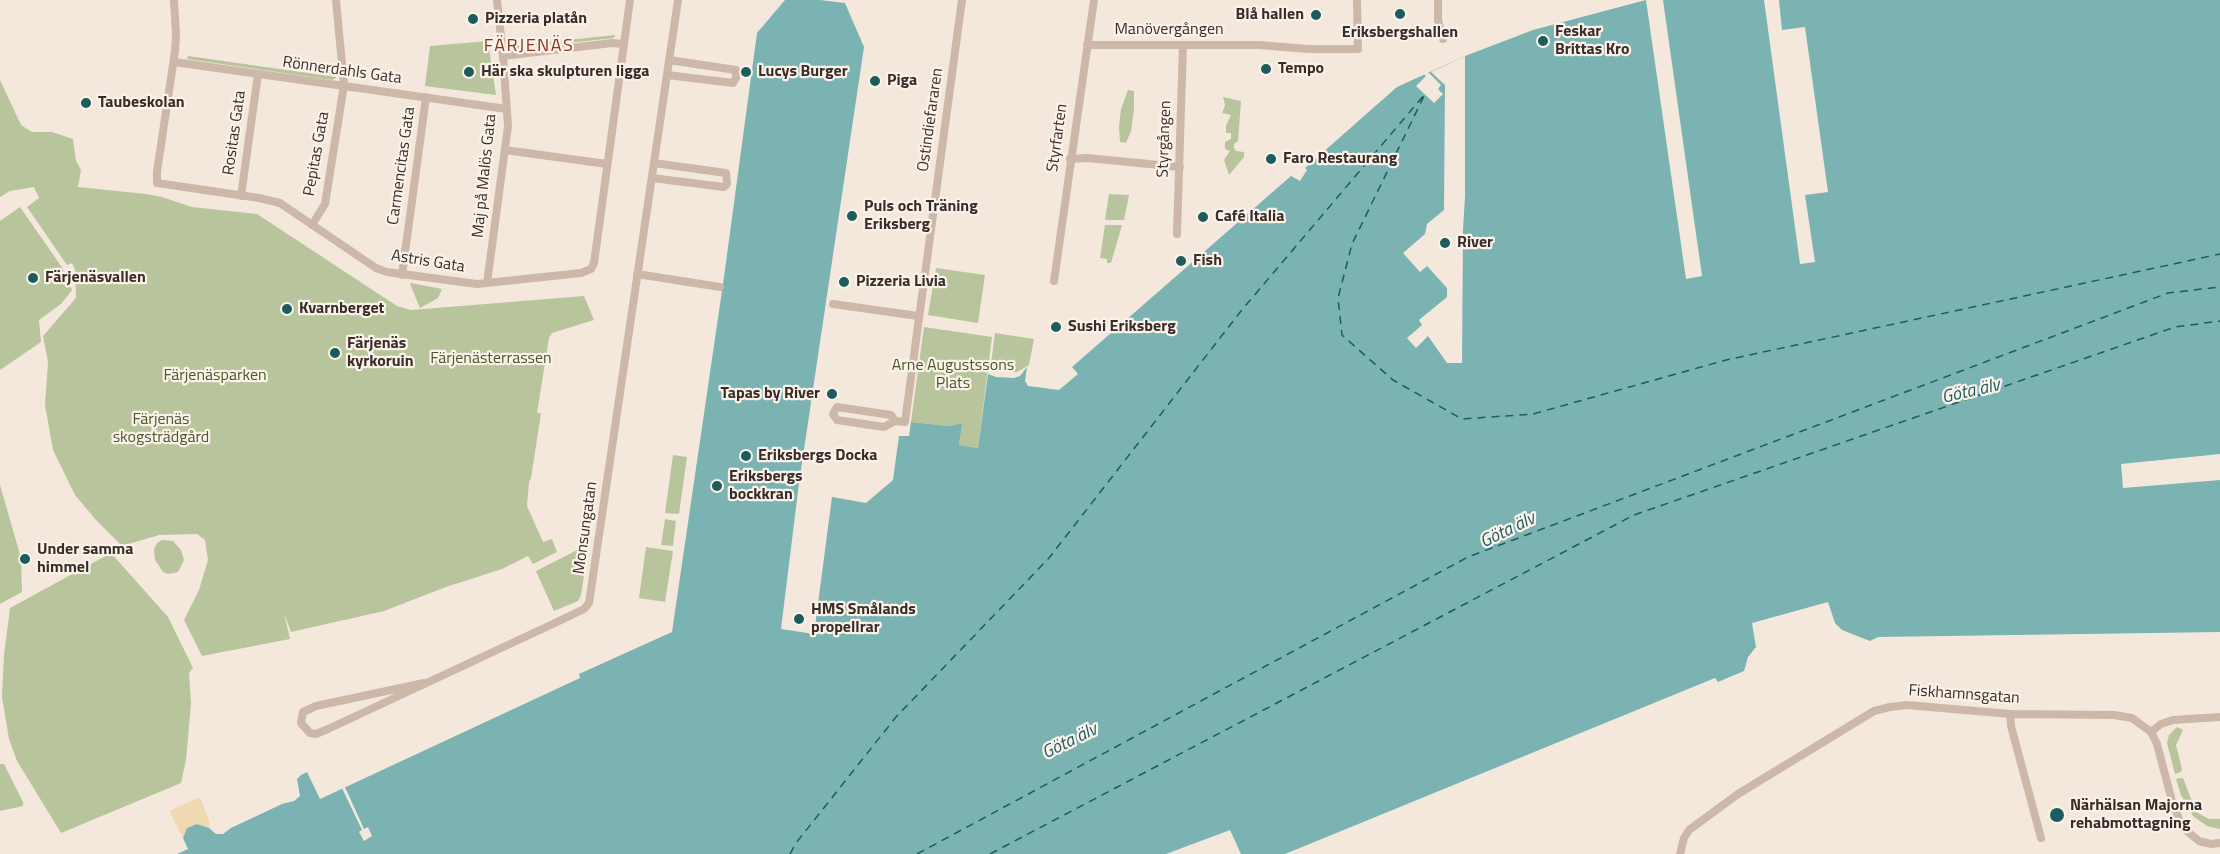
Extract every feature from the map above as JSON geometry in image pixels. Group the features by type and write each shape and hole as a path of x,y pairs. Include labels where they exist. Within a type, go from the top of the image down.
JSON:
{"street":[{"name":"Astris Gata","path":"174,0 176,35 174,62 157,172 158,183 280,203 376,268 402,275 460,283 487,283 581,273 591,269 594,263 630,0"},
{"name":"Pepitas Gata","path":"312,225 326,204 344,86 336,0"},
{"name":"Maj på Malös Gata","path":"487,283 508,126 497,0"},
{"name":"Monsungatan","path":"424,683 316,706 303,712 301,723 310,733 316,734 587,607 591,598 678,0"},
{"name":"Ostindiefararen","path":"895,422 904,422 962,0"},
{"name":"Styrfarten","path":"1054,281 1094,0"},
{"name":"Manövergången","path":"1087,45 1259,45 1308,49 1358,49 1358,0"},
{"path":"1437,0 1438,20 1443,39"},
{"path":"503,56 612,43 623,44"},
{"name":"Styrgången","path":"1178,234 1183,45"},
{"path":"667,75 733,83 736,78 735,70 669,60"},
{"name":"Rönnerdahls Gata","path":"174,62 507,109"},
{"name":"Rositas Gata","path":"242,196 258,74"},
{"name":"Carmencitas Gata","path":"402,275 426,97"},
{"path":"505,150 607,164"},
{"path":"1071,159 1087,158 1180,168"},
{"path":"652,178 724,187 727,184 726,173 654,163"},
{"path":"637,274 720,287"},
{"path":"833,304 918,316"},
{"path":"837,407 891,415 895,422 884,427 837,420 832,414 837,407"},
{"name":"Fiskhamnsgatan","path":"1680,854 1684,838 1699,822 1738,794 1874,711 1907,705 2010,714 2124,716 2141,723 2151,732"},
{"path":"2010,714 2011,726 2041,837"},
{"path":"2220,717 2173,720 2151,732 2157,744 2172,801 2182,827 2199,841 2211,844 2220,843"}],"green space":[{"path":"615,35 614,38 513,49 512,46"},
{"path":"488,41 496,95 425,86 430,46"},
{"path":"188,56 336,78 332,80 187,59"},
{"name":"Färjenäsparken","path":"0,80 21,125 32,132 52,132 73,139 76,161 81,170 78,187 146,194 192,207 257,214 397,306 411,310 584,296 594,320 552,333 549,338 537,413 541,413 529,482 527,506 543,542 552,539 557,552 533,564 528,556 502,569 446,587 384,611 291,632 284,613 290,639 202,656 184,620 199,590 208,560 205,540 197,534 159,535 122,546 75,495 53,450 45,405 48,362 43,336 76,298 75,269 72,263 67,265 27,207 39,198 34,187 10,191 0,197"},
{"path":"1128,90 1134,91 1134,110 1131,131 1126,143 1120,142 1119,127 1121,109"},
{"path":"1223,97 1241,101 1238,141 1234,144 1234,148 1236,151 1244,152 1244,157 1229,175 1224,160 1230,151 1225,149 1225,142 1231,139 1231,133 1226,133 1226,126 1231,115 1222,113 1225,105"},
{"path":"1109,194 1129,195 1124,220 1105,220"},
{"name":"Färjenäsvallen","path":"20,207 61,266 72,290 61,304 39,320 41,342 0,370 0,221"},
{"path":"1105,225 1122,225 1111,263 1107,263 1107,259 1100,258"},
{"path":"936,268 985,275 978,323 928,315"},
{"path":"410,284 442,289 438,298 420,308"},
{"name":"Arne Augustssons Plats","path":"924,327 992,337 978,448 959,445 961,423 949,426 911,422"},
{"path":"995,333 1034,339 1029,365 1017,372 990,371"},
{"path":"673,455 687,457 679,514 665,513"},
{"path":"0,485 21,558 22,592 0,604"},
{"path":"665,519 676,521 673,546 661,545"},
{"path":"162,540 173,541 181,550 184,560 178,572 168,574 163,572 155,560 154,549"},
{"path":"589,544 581,595 578,601 554,611 536,571"},
{"path":"646,547 673,551 665,602 639,598"},
{"path":"111,553 168,617 193,668 189,673 191,703 186,760 181,783 61,833 17,761 9,739 2,697 10,608"},
{"path":"2177,727 2183,730 2176,745 2182,769 2181,772 2175,774 2167,743 2169,735"},
{"path":"0,764 4,764 23,806 0,811"},
{"path":"2183,778 2196,812 2209,819 2220,819 2220,829 2207,826 2193,816 2181,795 2176,779"}],"sand":[{"path":"200,797 209,820 209,828 197,824 187,828 183,838 169,811"}],"water":[{"name":"Göta älv","path":"785,0 845,3 864,47 799,483 781,629 814,634 832,497 866,503 893,480 899,436 909,436 911,422 949,426 962,423 959,445 978,448 988,374 1014,378 1020,376 1027,367 1025,381 1028,386 1059,390 1078,374 1072,367 1291,176 1300,181 1307,170 1305,168 1397,87 1465,56 1533,30 1646,0 2220,0 2220,632 1878,637 1870,641 1842,630 1835,623 1828,602 1752,623 1756,647 1748,657 1744,671 1718,682 1715,678 1285,854 1241,854 1230,830 1166,854 177,854 188,849 183,838 187,828 197,824 209,828 216,834 223,834 282,804 294,801 300,796 297,779 307,772 320,799 580,678 579,674 672,632 757,33"}],"pier":[{"path":"1646,0 1663,0 1702,276 1686,279"},
{"path":"1764,0 1779,0 1782,30 1805,27 1828,192 1805,195 1815,262 1800,264"},
{"path":"1465,56 1462,363 1447,363 1428,336 1416,348 1407,338 1422,325 1419,320 1447,297 1447,288 1427,266 1420,272 1403,253 1425,234 1427,224 1444,210 1445,85 1431,72"},
{"path":"1429,73 1441,85 1438,89 1443,94 1434,103 1416,86 1426,76 1424,74"},
{"path":"2220,454 2220,480 2123,488 2121,464"},
{"path":"344,785 364,829 368,827 372,836 364,841 359,832 362,830 341,786"}],"ferry route":[{"path":"790,854 796,843 896,717 1049,558 1241,311 1425,94 1352,244 1338,298 1342,335 1393,380 1462,419 1533,414 1726,360 2220,254"},
{"path":"917,854 1468,557 2168,293 2220,287"},
{"path":"990,854 1634,515 2175,327 2220,321"}],"place":[{"name":"Eriksbergshallen","path":"1400,14"},
{"name":"Blå hallen","path":"1316,15"},
{"name":"Pizzeria platån","path":"473,19"},
{"name":"Feskar Brittas Kro","path":"1543,41"},
{"name":"Tempo","path":"1266,69"},
{"name":"Här ska skulpturen ligga","path":"469,72"},
{"name":"Lucys Burger","path":"746,72"},
{"name":"Piga","path":"875,81"},
{"name":"Taubeskolan","path":"86,103"},
{"name":"Faro Restaurang","path":"1271,159"},
{"name":"Puls och Träning Eriksberg","path":"852,216"},
{"name":"Café Italia","path":"1203,217"},
{"name":"River","path":"1445,243"},
{"name":"Fish","path":"1181,261"},
{"name":"Färjenäsvallen","path":"33,278"},
{"name":"Pizzeria Livia","path":"844,282"},
{"name":"Kvarnberget","path":"287,309"},
{"name":"Sushi Eriksberg","path":"1056,327"},
{"name":"Färjenäs kyrkoruin","path":"335,353"},
{"name":"Tapas by River","path":"832,394"},
{"name":"Eriksbergs Docka","path":"746,456"},
{"name":"Eriksbergs bockkran","path":"717,486"},
{"name":"Under samma himmel","path":"25,559"},
{"name":"HMS Smålands propellrar","path":"799,619"},
{"name":"Närhälsan Majorna rehabmottagning","path":"2057,815"}],"district":[{"name":"FÄRJENÄS","path":"529,47"}],"park label":[{"name":"Färjenästerrassen","path":"491,359"},
{"name":"Färjenäs skogsträdgård","path":"161,429"}]}
